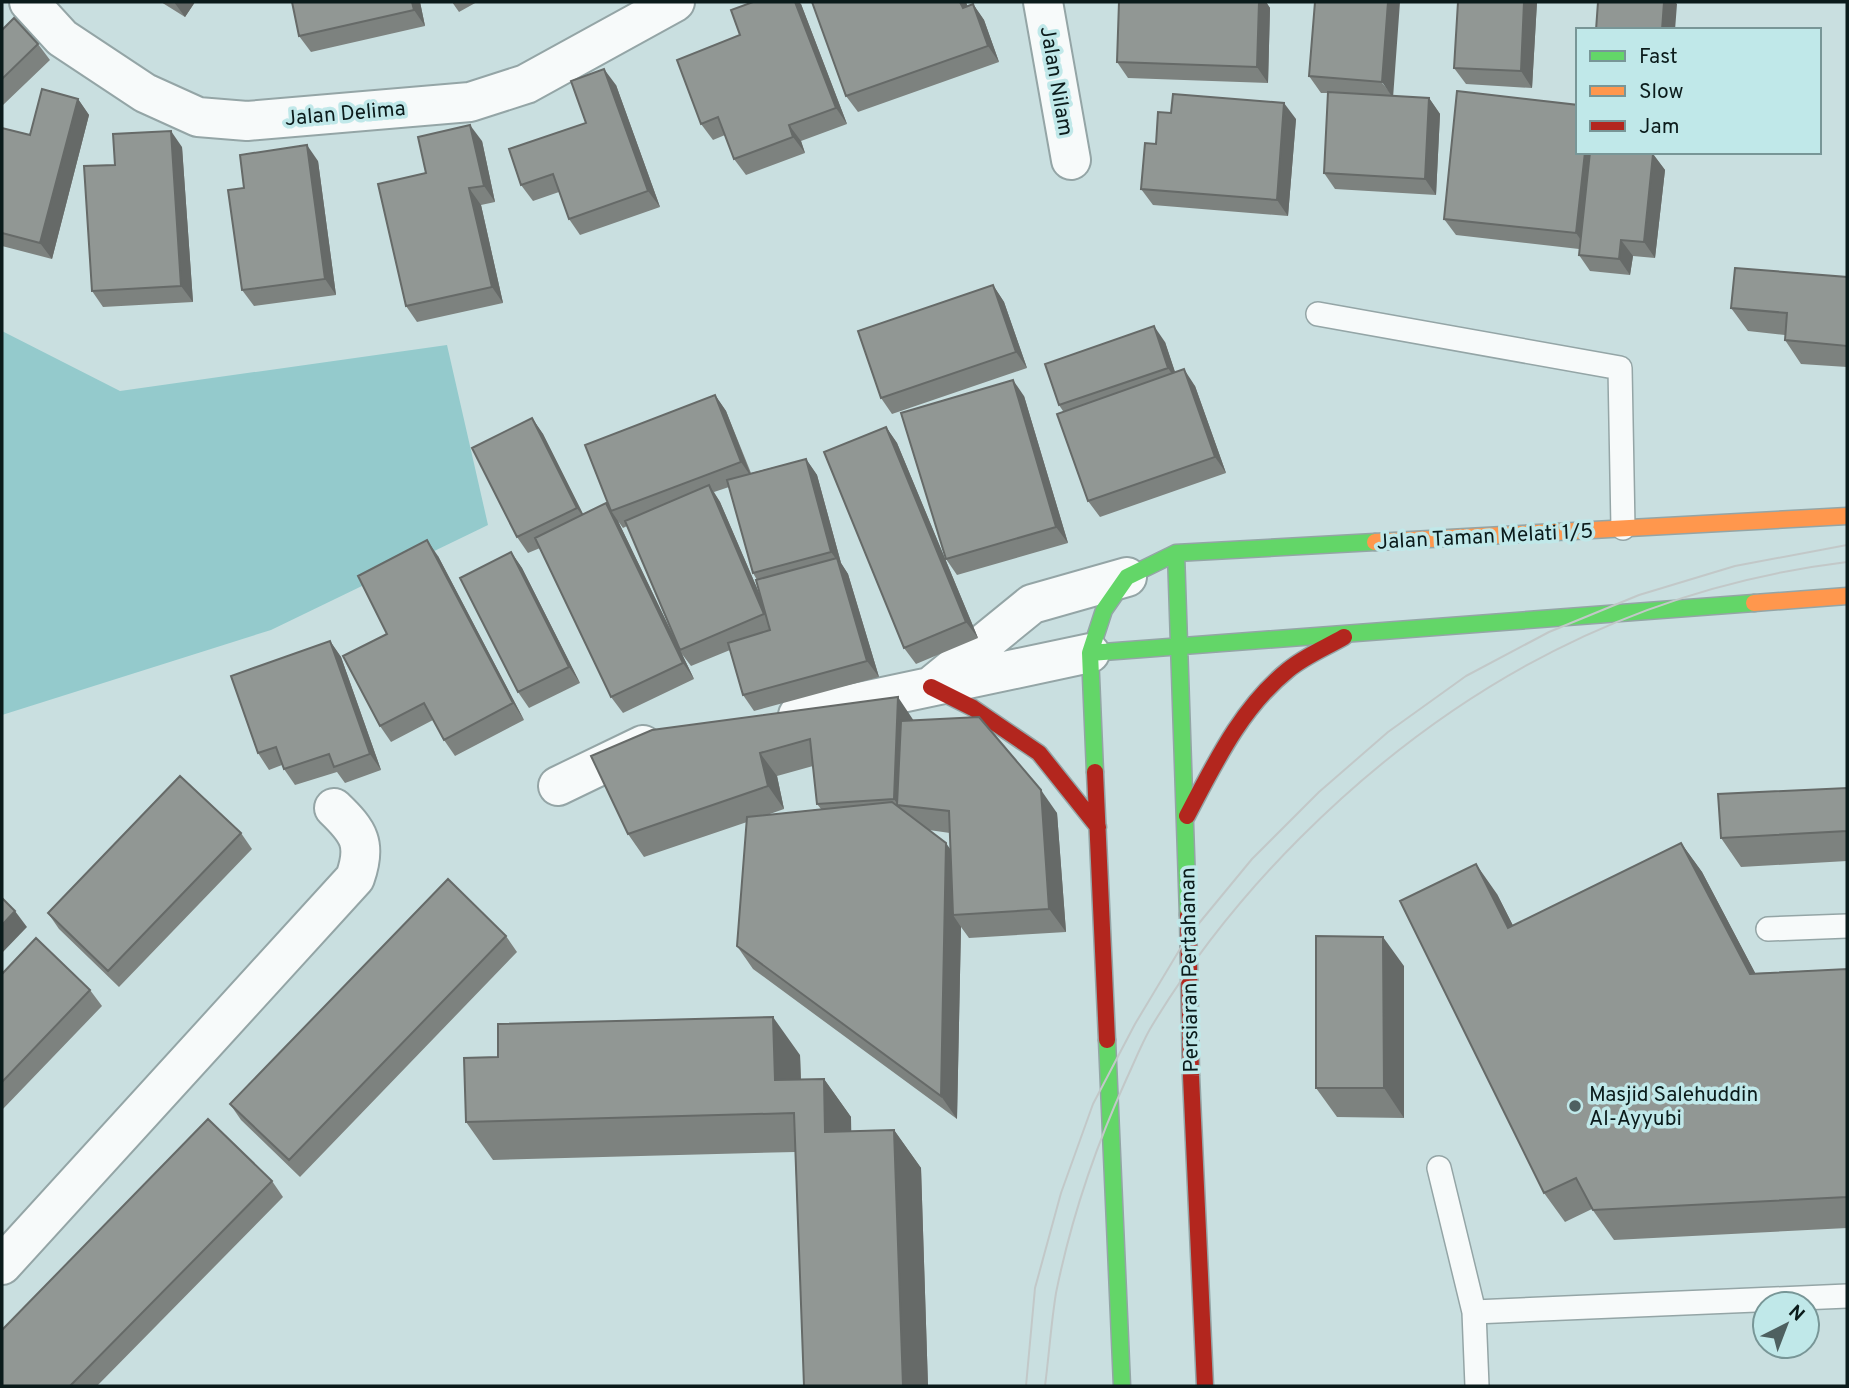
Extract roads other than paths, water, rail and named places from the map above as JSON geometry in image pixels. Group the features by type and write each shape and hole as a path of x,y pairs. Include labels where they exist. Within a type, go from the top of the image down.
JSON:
{"main road":[{"name":"Jalan Taman Melati 1/5","path":"1128,577 1176,553 1847,516"},
{"name":"Persiaran Pertahanan","path":"1176,553 1186,817 1191,1076 1205,1386"},
{"path":"1122,1386 1090,653 1104,610 1128,577"},
{"path":"1090,653 1847,596"},
{"path":"1186,817 1231,734 1257,700 1290,669 1352,632"},
{"path":"931,687 973,708 1039,753 1098,827"}],"street":[{"name":"Jalan Delima","path":"29,2 62,38 145,93 198,117 247,121 470,102 526,84 675,2"},
{"name":"Jalan Nilam","path":"1043,2 1071,160"},
{"path":"931,687 1032,604 1128,577"},
{"path":"767,722 1090,653"},
{"path":"558,786 653,741 678,738"},
{"path":"2,1265 355,878 361,861 360,845 354,827 334,808"}],"lane":[{"path":"1318,314 1620,368 1623,528"},
{"path":"1768,929 1847,926"},
{"path":"1439,1168 1474,1312 1477,1386"},
{"path":"1474,1312 1847,1296"}],"tram line":[{"path":"1026,1386 1035,1288 1061,1193 1093,1104 1135,1024 1186,939 1252,859 1319,792 1388,732 1466,676 1549,632 1639,595 1735,566 1847,545"},
{"path":"1045,1386 1056,1293 1069,1238 1094,1158 1141,1048 1166,1003 1201,953 1258,882 1300,838 1358,784 1420,734 1483,691 1550,653 1620,621 1693,595 1768,575 1847,562"}],"place":[{"name":"Masjid Salehuddin Al-Ayyubi","path":"1575,1106"}]}
